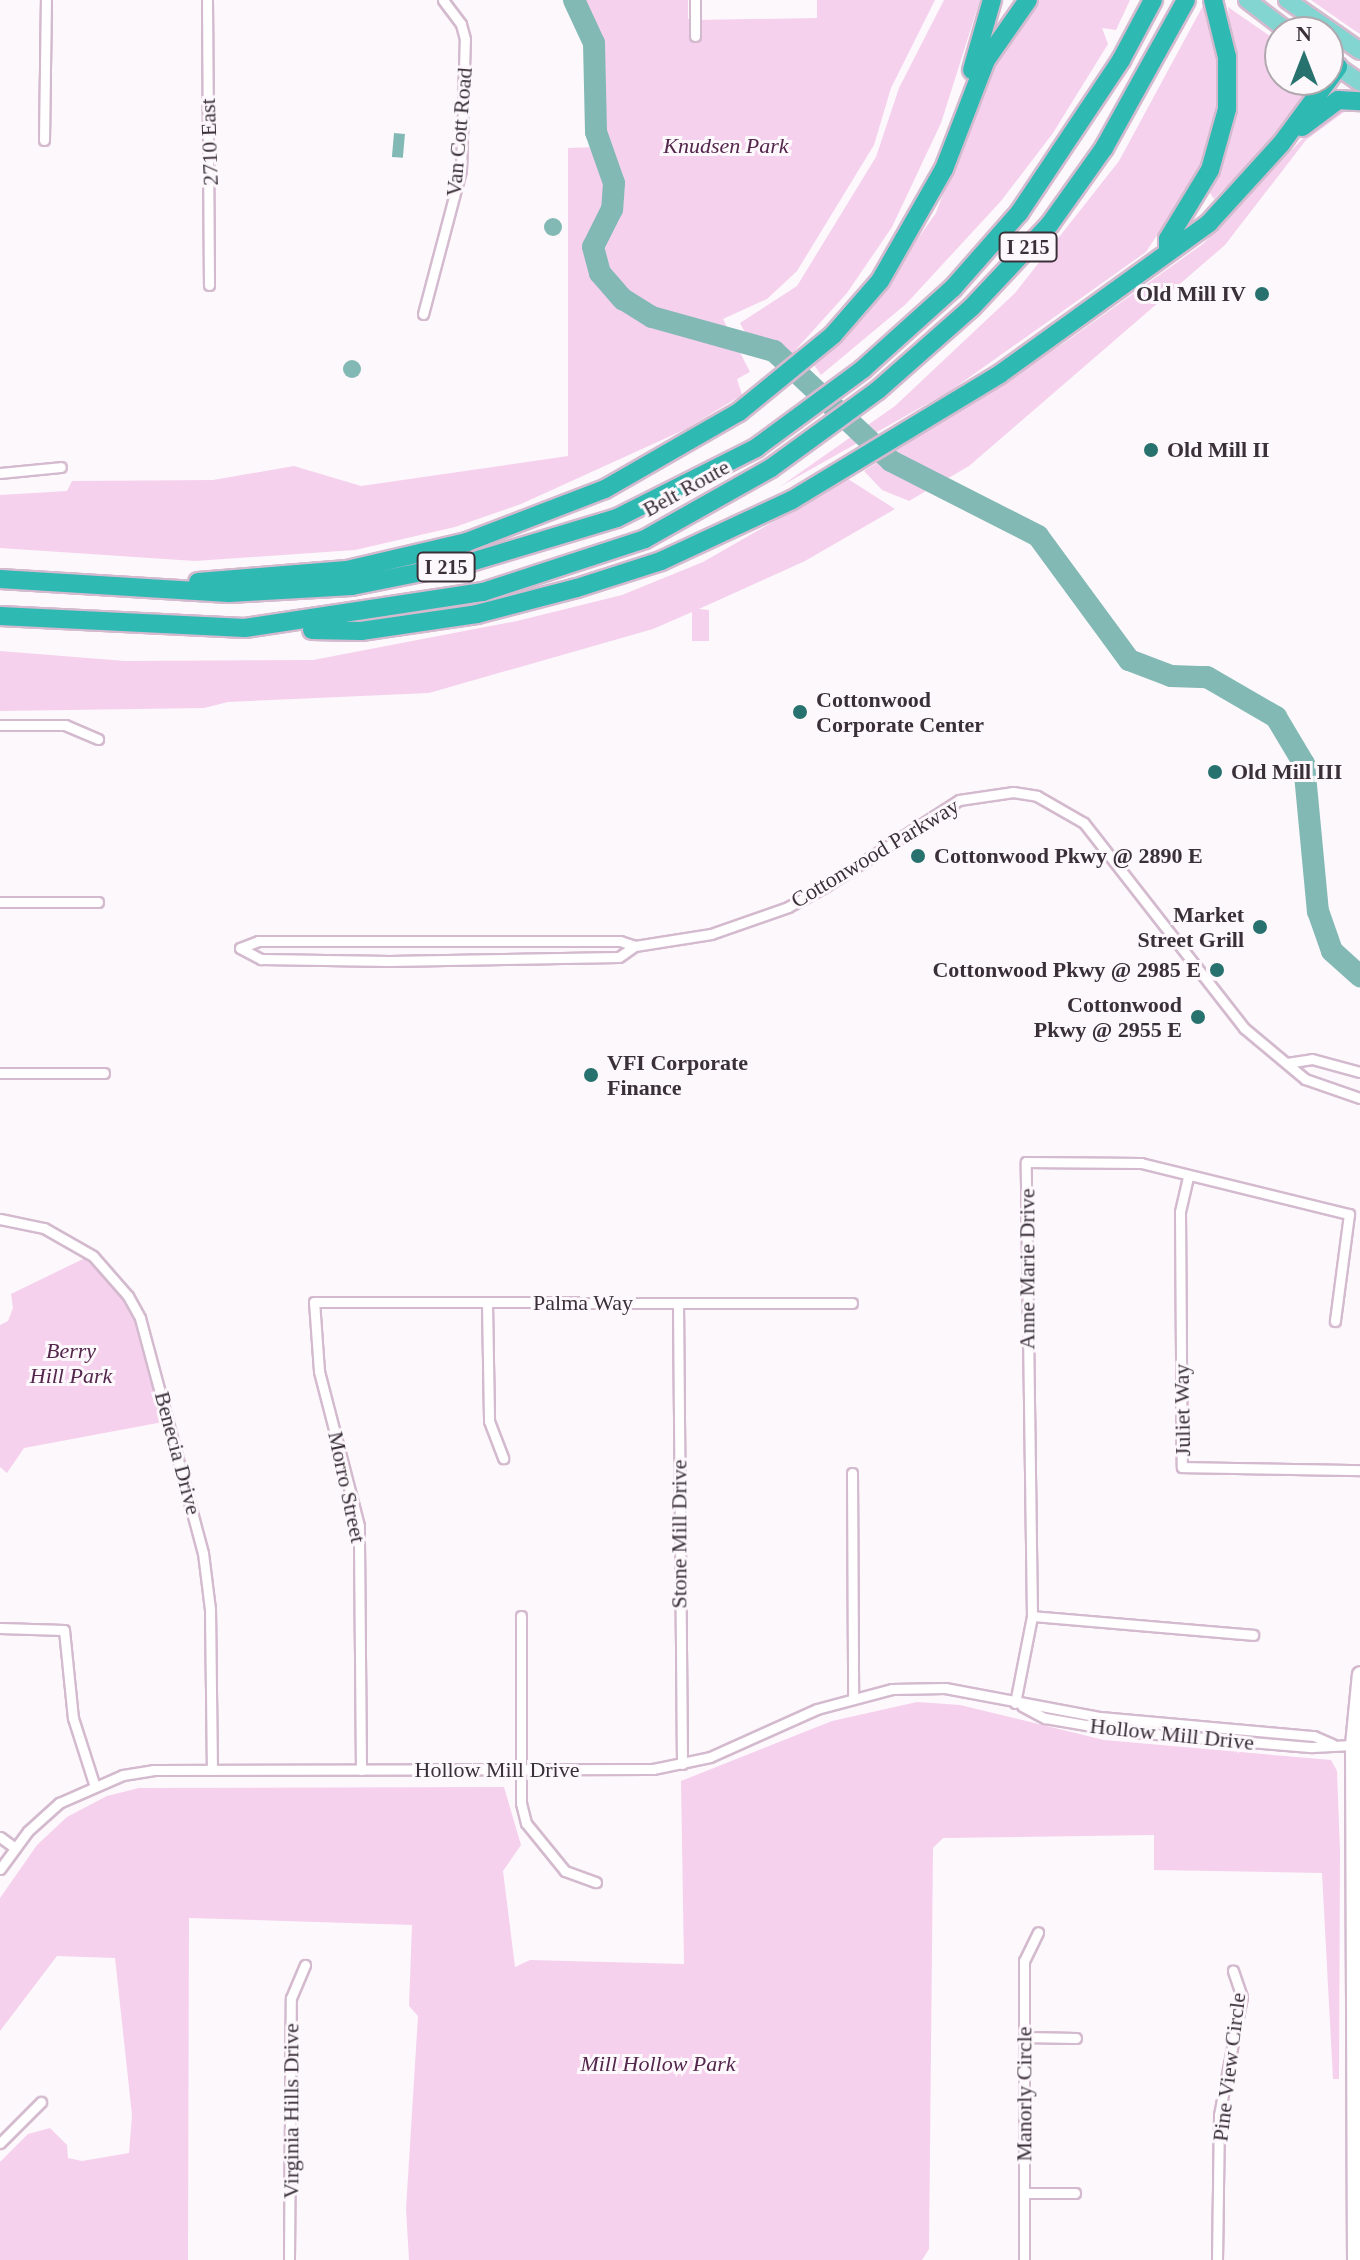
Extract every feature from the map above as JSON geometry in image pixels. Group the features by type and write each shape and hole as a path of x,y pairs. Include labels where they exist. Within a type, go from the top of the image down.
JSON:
{"highway":[{"path":"944,169 992,0"},
{"path":"115,589 347,570 467,542 605,489 739,412 833,335 880,281 944,169 986,60 1028,0"},
{"name":"Belt Route","path":"0,579 115,589 229,593 352,586 471,562 617,518 756,448 863,369 953,288 1019,213 1121,60 1153,0"},
{"name":"Belt Route","path":"0,616 245,628 483,592 645,539 771,468 878,390 972,307 1050,224 1104,148 1186,0"},
{"path":"1168,252 1168,239 1210,170 1227,109 1227,57 1213,0"},
{"path":"245,628 361,631 477,614 661,561 792,500 909,432 1000,374 1209,223 1281,144 1312,96"},
{"path":"1281,144 1338,100 1360,101"}],"main road":[{"path":"1247,0 1268,16"},
{"path":"1287,0 1360,51"},
{"path":"1355,2260 1353,1745 1360,1674"}],"street":[{"path":"44,140 46,0"},
{"name":"2710 East","path":"207,0 209,285"},
{"name":"Van Cott Road","path":"423,314 461,170 464,31 443,0"},
{"path":"695,0 695,36"},
{"path":"0,473 61,467"},
{"path":"0,725 65,725 98,739"},
{"name":"Cottonwood Parkway","path":"635,946 620,941 272,941 240,948 261,959 402,961 619,957 635,946 711,934 788,907 959,800 986,793 1037,796 1084,823 1235,1018 1305,1079 1360,1098"},
{"path":"0,902 98,902"},
{"path":"1287,1063 1312,1059 1360,1072"},
{"path":"0,1073 104,1073"},
{"name":"Anne Marie Drive","path":"1015,1703 1032,1616 1026,1162 1141,1163 1188,1177 1349,1214 1335,1321"},
{"name":"Juliet Way","path":"1188,1177 1180,1212 1182,1467 1360,1470"},
{"name":"Benecia Drive","path":"0,1219 44,1228 93,1256 128,1296 140,1318 203,1553 210,1609 212,1770"},
{"name":"Palma Way","path":"314,1302 852,1303"},
{"name":"Morro Street","path":"314,1302 319,1371 359,1526 361,1770"},
{"path":"487,1303 489,1421 503,1458"},
{"name":"Stone Mill Drive","path":"678,1303 682,1764"},
{"path":"852,1473 853,1696"},
{"path":"521,1616 521,1803 534,1839 565,1871 596,1882"},
{"path":"1032,1616 1253,1635"},
{"path":"0,1628 64,1630 73,1718 94,1784"},
{"name":"Hollow Mill Drive","path":"0,1869 51,1810 94,1784 153,1770 521,1771 682,1764 746,1744 853,1696 931,1688 1121,1719 1314,1736 1332,1744 1353,1745"},
{"path":"0,1837 15,1848"},
{"name":"Manorly Circle","path":"1024,2260 1024,1961 1038,1932"},
{"name":"Virginia Hills Drive","path":"289,2260 291,1998 305,1965"},
{"name":"Pine View Circle","path":"1217,2260 1219,2115 1242,1997 1233,1971"},
{"path":"1024,2037 1076,2038"},
{"path":"0,2143 41,2102"},
{"path":"1024,2193 1075,2193"}],"green space":[{"name":"Knudsen Park","path":"574,0 688,0 688,19 694,20 817,18 817,0 935,0 891,88 874,145 797,271 767,299 723,319 750,372 737,379 742,395 686,429 521,504 455,527 355,550 195,561 0,548 0,495 67,491 72,481 213,480 294,466 361,486 568,456 568,148 600,147 594,43"},
{"path":"944,0 980,0 941,123 892,227 847,293 791,355 749,340 740,323 797,286 876,157 899,88"},
{"path":"1035,0 1130,0 1116,30 1102,28 1108,44 1053,133 1001,201 906,304 821,375 814,365 877,295 936,213 990,65"},
{"path":"1311,0 1360,0 1360,34 1344,23 1344,16 1334,16"},
{"path":"1205,2 1219,71 1215,129 1205,162 1146,252 950,391 701,531 781,486 895,406 1015,293 1119,161"},
{"path":"1228,7 1264,32 1264,96 1304,96 1270,142 1214,199 1210,193 1231,128 1235,90"},
{"path":"1350,105 1360,113 1351,107 1306,140 1225,245 969,466 909,501 882,490 864,471 1064,343 1204,243 1322,118"},
{"path":"848,479 895,509 805,561 699,609 709,610 709,641 692,641 692,612 653,629 429,693 228,702 204,708 0,711 0,651 125,661 313,660 517,621 622,595 703,562"},
{"name":"Berry Hill Park","path":"85,1258 115,1287 134,1320 163,1422 24,1448 7,1473 0,1467 0,1325 8,1321 13,1308 11,1294"},
{"name":"Mill Hollow Park","path":"917,1702 960,1705 1104,1740 1331,1760 1337,1771 1340,1851 1339,2079 1333,2079 1322,1873 1154,1870 1154,1835 943,1838 933,1848 929,2249 922,2260 409,2260 406,2209 418,2016 409,2006 412,1925 189,1918 188,2260 0,2260 0,2162 28,2134 50,2128 67,2145 68,2158 82,2161 129,2153 132,2115 115,1958 57,1956 0,2031 0,1898 37,1845 67,1817 107,1796 139,1788 504,1787 521,1845 503,1871 515,1967 530,1960 684,1964 681,1781 832,1721"}],"water":[{"path":"394,133 405,134 403,158 392,157"},
{"path":"553,218 562,227 553,236 544,227"},
{"path":"348,360 356,360 361,369 359,376 348,378 343,373 343,365"}],"waterway":[{"path":"574,0 594,43 596,132 614,183 612,209 593,247 600,273 623,299 652,317 774,351 891,461 1038,536 1129,660 1171,676 1207,677 1276,717 1304,764 1318,911 1332,951 1360,976"}],"place":[{"name":"Old Mill IV","path":"1262,294"},
{"name":"Old Mill II","path":"1151,450"},
{"name":"Cottonwood Corporate Center","path":"800,712"},
{"name":"Old Mill III","path":"1215,772"},
{"name":"Cottonwood Pkwy @ 2890 E","path":"918,856"},
{"name":"Market Street Grill","path":"1260,927"},
{"name":"Cottonwood Pkwy @ 2985 E","path":"1217,970"},
{"name":"Cottonwood Pkwy @ 2955 E","path":"1198,1017"},
{"name":"VFI Corporate Finance","path":"591,1075"}]}
